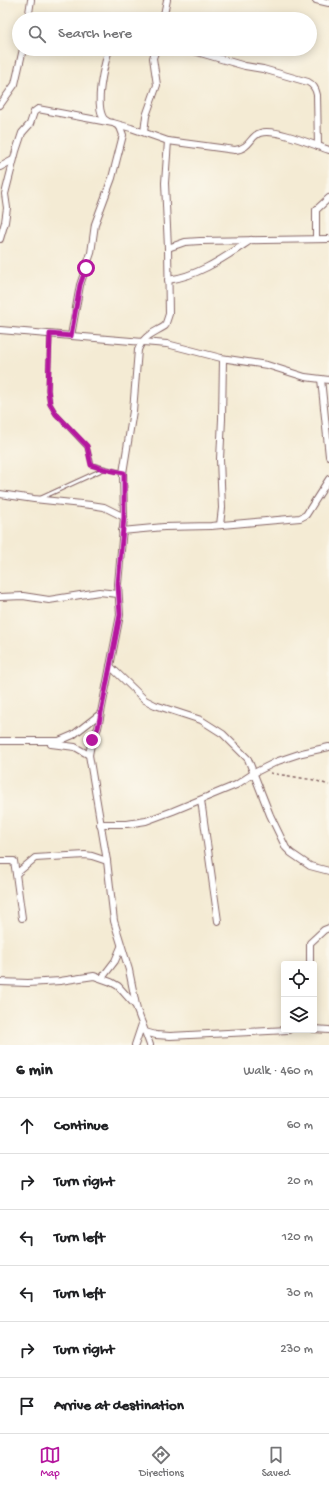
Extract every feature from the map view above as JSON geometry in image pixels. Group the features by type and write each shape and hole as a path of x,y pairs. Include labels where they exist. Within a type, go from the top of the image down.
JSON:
{"street":[{"path":"29,12 31,0"},
{"path":"164,12 167,0"},
{"path":"316,0 329,3"},
{"path":"0,105 15,84 21,56"},
{"path":"71,336 80,285 91,253 95,224 112,178 123,135 120,127 104,119 100,110 101,87 108,56"},
{"path":"144,132 146,116 158,85 154,56"},
{"path":"214,56 245,66 279,73 312,84 317,95 318,146"},
{"path":"0,238 5,222 5,194 13,160 22,133 30,124 34,112 38,109 113,123 168,141 235,150 248,144 259,133 266,132 297,138 329,150"},
{"path":"150,1045 136,1006 129,970 114,921 107,861 89,755 92,740 98,728 120,615 118,594 124,517 124,473 133,411 137,358 141,342 147,336 167,324 169,314 165,183 168,141"},
{"path":"0,167 13,160"},
{"path":"316,239 316,210 329,198"},
{"path":"168,248 185,242 200,241 329,239"},
{"path":"168,280 209,267 252,240"},
{"path":"0,330 167,344 223,359 267,365 301,376 329,380"},
{"path":"220,525 222,508 220,459 223,359"},
{"path":"321,379 329,456"},
{"path":"122,531 164,527 220,525 304,516 329,479"},
{"path":"0,494 38,500 104,507 124,517"},
{"path":"0,597 23,596 49,600 99,592 118,594"},
{"path":"110,666 136,692 150,702 201,720 223,734 248,759 257,772 270,815 286,848 310,866 329,871"},
{"path":"2,741 59,741 73,735 100,714"},
{"path":"2,741 75,747 89,755"},
{"path":"100,824 127,824 146,821 236,785 257,772 292,756 329,747"},
{"path":"201,800 218,921"},
{"path":"16,874 35,858 85,855 107,861"},
{"path":"0,861 14,861 22,918"},
{"path":"310,961 311,942 324,930 329,928"},
{"path":"102,978 115,961 121,947"},
{"path":"0,982 28,983 90,976 102,978 118,986 136,1006"},
{"path":"135,1045 142,1024"},
{"path":"317,1029 329,1030"},
{"path":"145,1032 156,1035 170,1036 281,1030"}],"lane":[{"path":"50,334 48,390 52,408 87,446 91,465 124,473"},
{"path":"38,500 104,469"}],"path":[{"path":"257,772 329,785"}],"route":[{"path":"86,268 80,285 71,336 50,334 48,390 50,404 56,414 87,446 91,465 94,467 124,473 124,517 118,584 120,615 98,728 92,740"}]}
